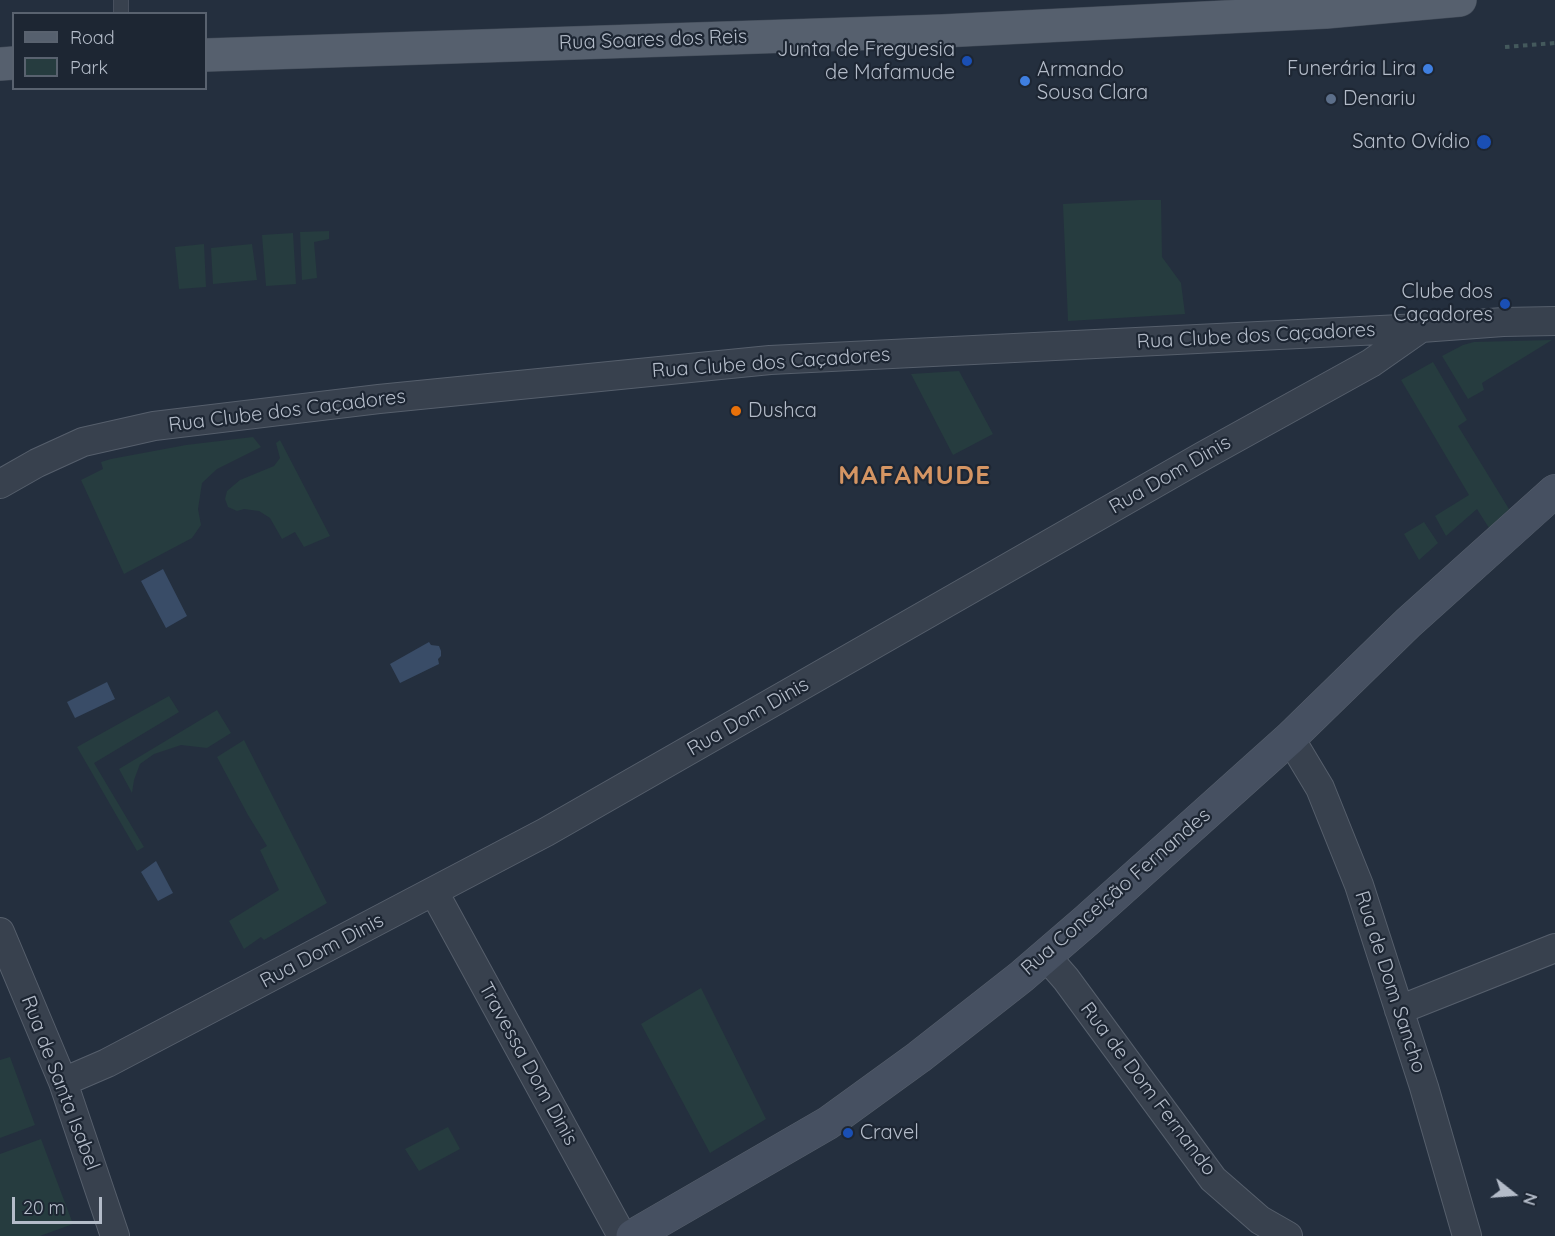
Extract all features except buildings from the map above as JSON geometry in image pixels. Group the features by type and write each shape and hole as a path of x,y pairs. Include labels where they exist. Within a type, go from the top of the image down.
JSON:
{"main road":[{"name":"Rua Soares dos Reis","path":"207,55 942,31 1326,6 1460,0"},
{"name":"Rua Conceição Fernandes","path":"633,1236 828,1123 919,1057 1021,977 1290,738 1408,623 1555,491"}],"street":[{"name":"Rua Clube dos Caçadores","path":"0,484 36,463 83,442 154,426 379,399 770,360 1555,321"},
{"name":"Rua Dom Dinis","path":"63,1083 107,1063 546,832 1203,456 1371,363 1420,328"},
{"name":"Rua de Dom Sancho","path":"1290,738 1320,788 1359,885 1424,1087 1467,1236"},
{"name":"Travessa Dom Dinis","path":"434,892 622,1236"},
{"name":"Rua de Santa Isabel","path":"0,933 63,1083 115,1236"},
{"path":"1399,1010 1555,948"},
{"name":"Rua de Dom Fernando","path":"1045,955 1066,979 1213,1179 1260,1220 1288,1236"}],"path":[{"path":"1505,47 1555,43"}],"green space":[{"path":"1161,200 1162,257 1181,283 1185,314 1068,321 1063,204"},
{"path":"329,231 329,239 314,242 317,278 302,280 300,232"},
{"path":"293,233 296,284 266,286 262,235"},
{"path":"204,244 206,287 179,289 175,247"},
{"path":"252,244 257,280 213,284 211,248"},
{"path":"1552,340 1482,383 1484,390 1468,399 1442,356 1474,342"},
{"path":"1433,362 1467,420 1458,426 1509,509 1489,528 1477,509 1446,536 1435,516 1469,495 1401,380"},
{"path":"959,371 993,434 953,455 911,374"},
{"path":"253,437 261,447 217,469 202,483 198,509 201,525 192,538 124,574 81,480 103,469 101,462 111,459 186,445"},
{"path":"280,440 330,536 304,547 295,532 282,539 270,518 259,511 244,509 237,511 228,507 225,499 227,491 240,480 274,466 280,458 276,443"},
{"path":"1424,522 1438,543 1419,560 1404,534"},
{"path":"169,696 179,712 94,763 144,847 137,851 77,747"},
{"path":"217,710 231,733 207,748 181,745 154,754 140,764 132,793 119,769"},
{"path":"244,740 327,903 264,940 261,937 244,949 229,921 279,890 260,850 267,846 217,757"},
{"path":"701,988 766,1119 710,1153 641,1024"},
{"path":"10,1057 35,1125 0,1138 0,1060"},
{"path":"448,1127 460,1149 419,1171 405,1149"},
{"path":"41,1139 73,1224 40,1236 0,1236 0,1154"}],"water":[{"path":"163,569 187,616 166,628 141,581"},
{"path":"429,642 431,645 439,646 441,656 438,659 439,664 400,683 390,664"},
{"path":"107,682 115,699 75,718 67,702"},
{"path":"156,861 173,893 158,901 141,872"}],"place":[{"name":"Junta de Freguesia de Mafamude","path":"967,61"},
{"name":"Funerária Lira","path":"1428,69"},
{"name":"Armando Sousa Clara","path":"1025,81"},
{"name":"Denariu","path":"1331,99"},
{"name":"Santo Ovídio","path":"1484,142"},
{"name":"Clube dos Caçadores","path":"1505,304"},
{"name":"Dushca","path":"736,411"},
{"name":"Cravel","path":"848,1133"}],"district":[{"name":"MAFAMUDE","path":"915,476"}]}
